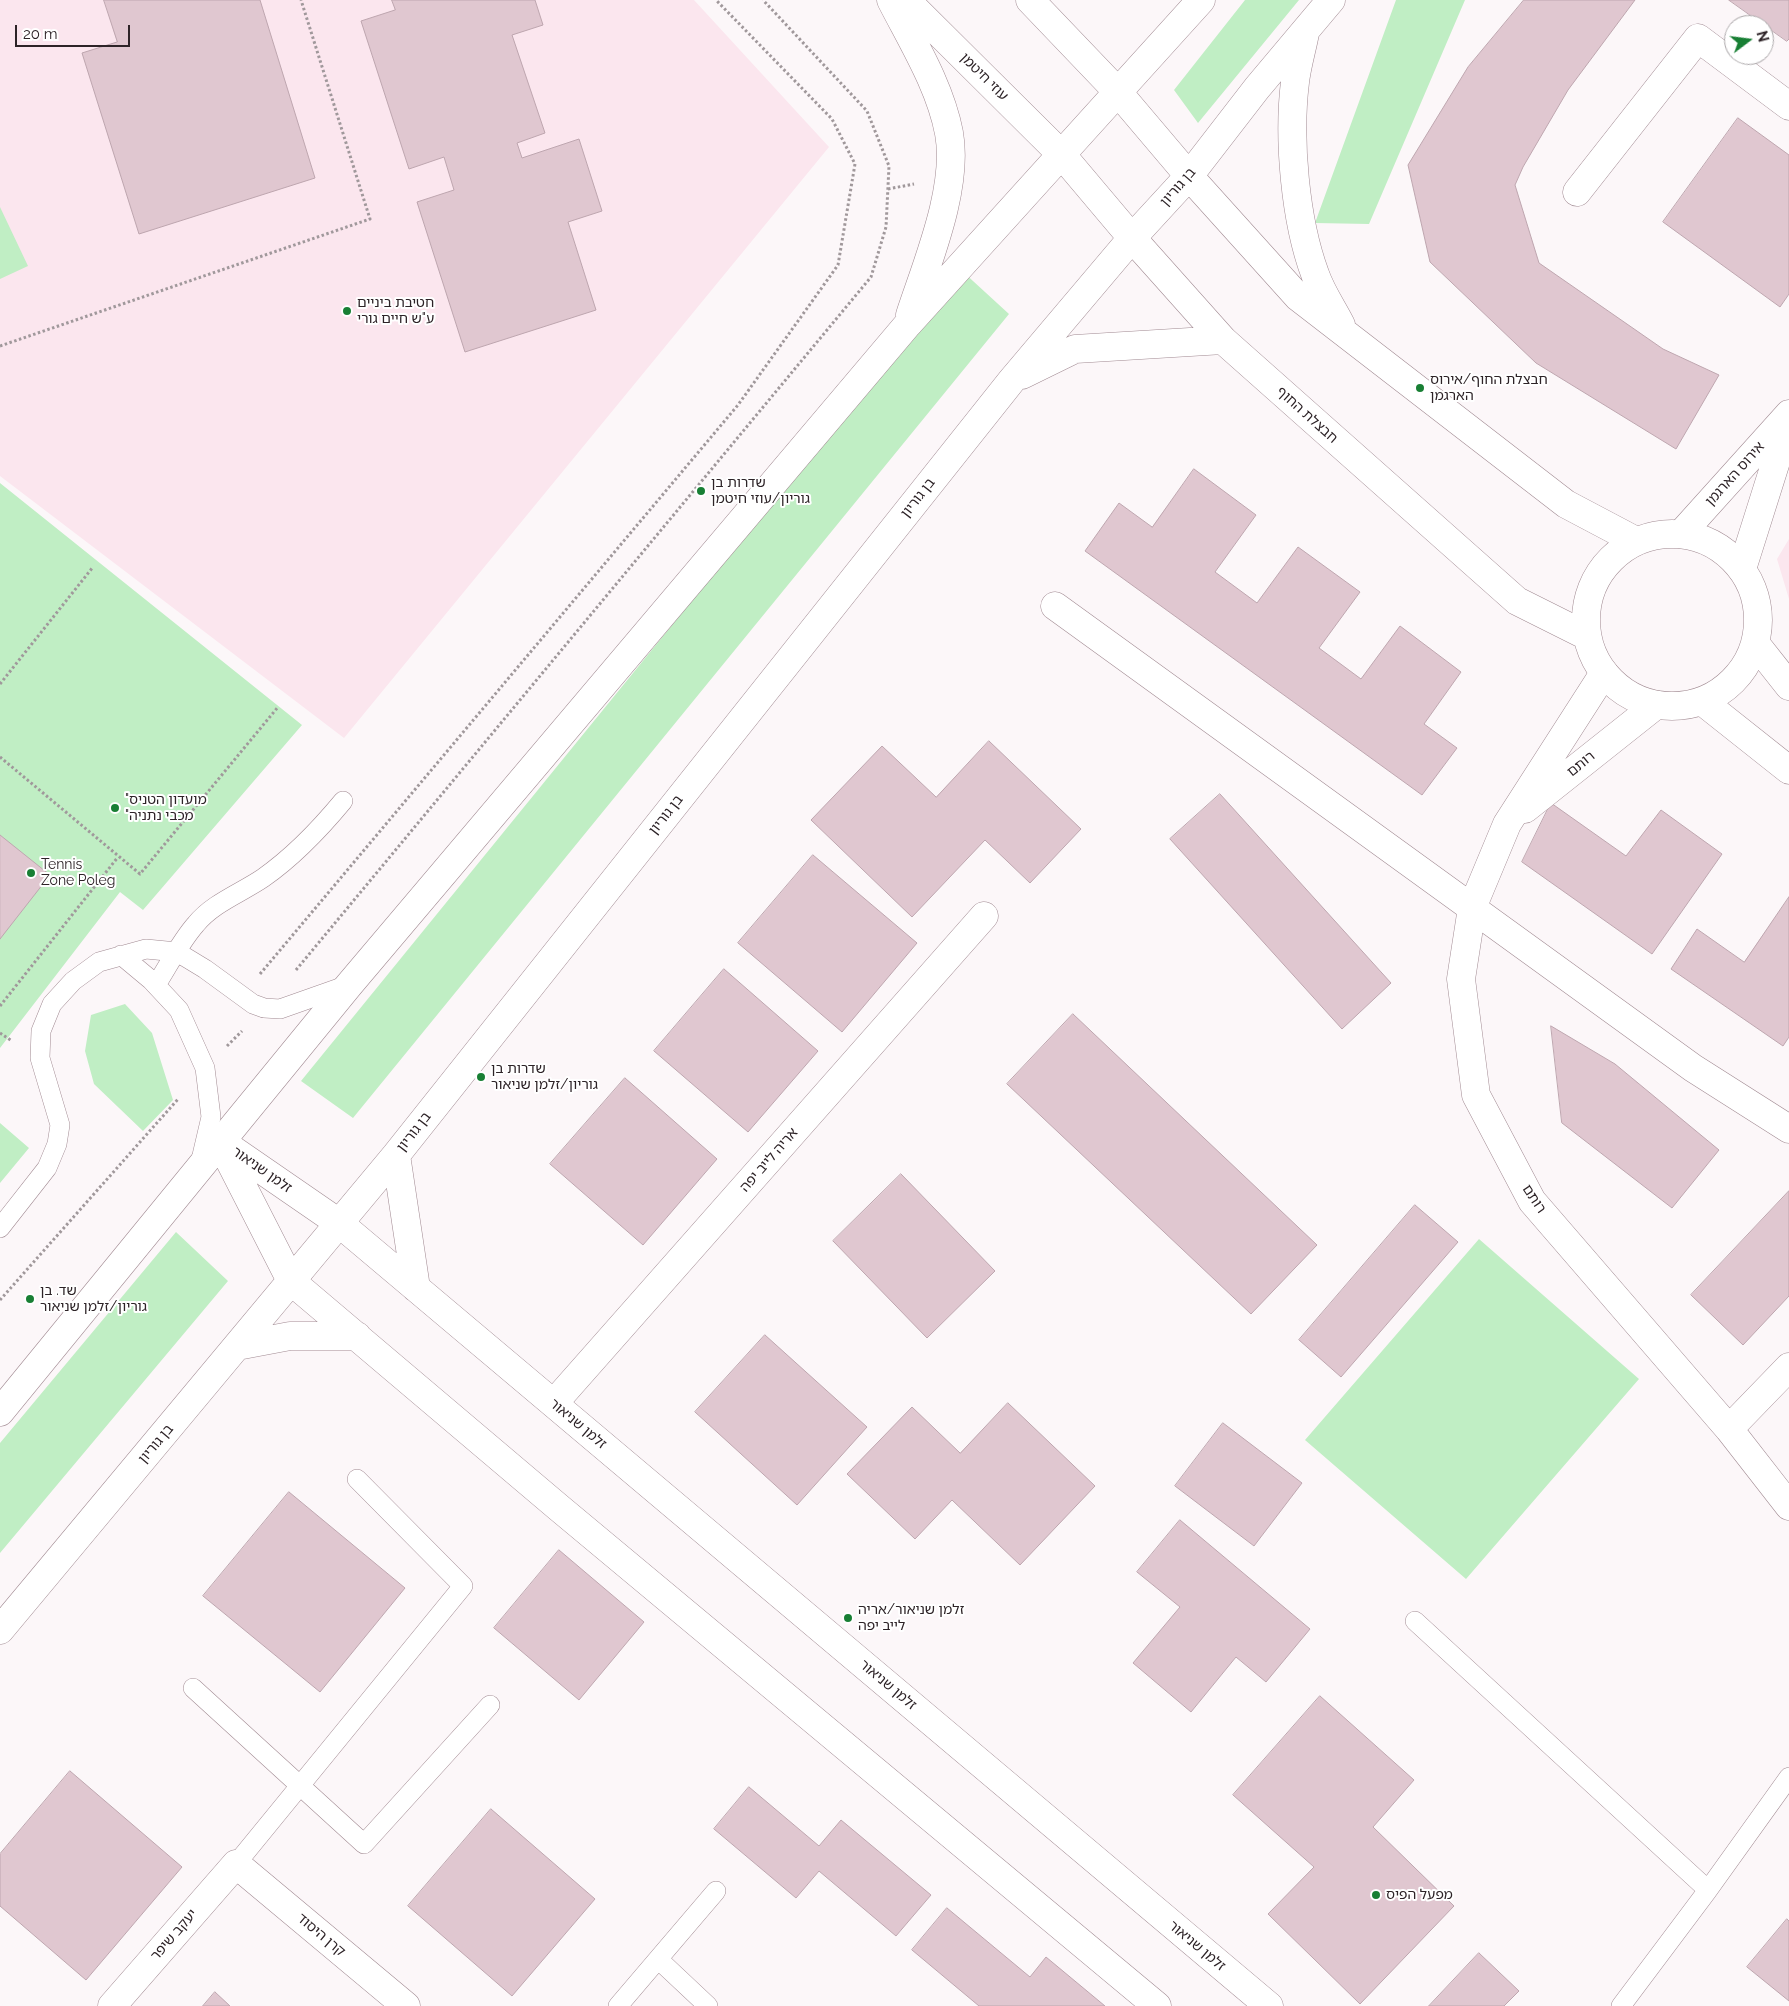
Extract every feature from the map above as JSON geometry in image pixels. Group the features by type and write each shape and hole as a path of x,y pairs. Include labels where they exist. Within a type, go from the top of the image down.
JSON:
{"street":[{"path":"891,0 939,98 949,135 950,177 941,221 908,324"},
{"name":"עוזי חיטמן","path":"906,0 1062,155"},
{"path":"1030,0 1117,92 1189,176 1298,297 1566,504 1636,541"},
{"path":"0,1412 349,984 908,324 1201,0"},
{"name":"בן גוריון","path":"0,1630 396,1155 1012,380 1132,238 1189,176 1257,88 1331,0"},
{"path":"1306,30 1295,82 1293,118 1300,222 1315,275 1345,333"},
{"path":"1577,192 1698,38 1789,106"},
{"name":"חבצלת החוף","path":"1062,155 1132,238 1223,340 1517,601 1587,636"},
{"path":"1012,380 1075,349 1223,340"},
{"name":"אירוס הארגמן","path":"1681,534 1789,414"},
{"name":"אירוס הארגמן","path":"1742,569 1789,419"},
{"path":"1658,534 1681,534 1704,540 1725,552 1742,569 1754,592 1758,618 1755,643 1744,668 1725,688 1702,701 1679,706 1656,705 1636,699 1619,688 1604,673 1594,656 1587,636 1586,607 1595,580 1612,557 1636,541 1658,534"},
{"path":"1055,606 1693,1068 1789,1129"},
{"path":"1755,643 1789,686"},
{"name":"רותם","path":"1604,673 1507,824 1472,908 1461,979 1476,1096 1532,1201 1729,1429 1789,1506"},
{"path":"1702,701 1789,770"},
{"name":"רותם","path":"1507,824 1656,705"},
{"name":"אריה לייב יפה","path":"554,1404 984,916"},
{"name":"זלמן שניאור","path":"220,1141 339,1223 1269,2006"},
{"name":"זלמן שניאור","path":"220,1141 291,1281 551,1501 1157,2006"},
{"path":"396,1155 416,1288"},
{"path":"238,1346 290,1336 357,1336"},
{"path":"1729,1429 1789,1367"},
{"name":"יעקב שיפר","path":"112,2006 236,1864"},
{"name":"קרן היסוד","path":"236,1864 406,2006"}],"lane":[{"path":"156,985 196,923 225,901 262,879 284,862 316,833 343,801"},
{"path":"0,1228 48,1168 57,1144 60,1125 40,1058 40,1031 52,1004 73,981 100,962 146,949 177,952 205,969 253,1004 264,1008 280,1009 349,984"},
{"path":"122,955 156,985 179,1010 205,1068 211,1117 199,1166"},
{"path":"236,1864 463,1586 357,1479"},
{"path":"1415,1621 1708,1890"},
{"path":"193,1688 364,1844 490,1705"},
{"path":"1621,2006 1708,1890 1789,1777"},
{"path":"618,2006 716,1891"},
{"path":"658,1959 708,2006"}],"path":[{"path":"0,346 370,219 301,0"},
{"path":"242,996 738,405 838,265 855,164 832,119 716,0"},
{"path":"0,1300 205,1068 264,1008 871,277 886,227 889,166 867,111 763,0"},
{"path":"0,684 93,567"},
{"path":"0,757 140,874 278,707"},
{"path":"0,1006 118,857"}],"shaded area":[{"name":"חטיבת ביניים ע\"ש חיים גורי","path":"0,0 694,0 829,147 344,738 0,476"},
{"path":"1789,539 1789,599 1777,559"}],"green space":[{"path":"1245,0 1299,0 1198,123 1174,90"},
{"path":"1396,0 1465,0 1369,224 1315,223"},
{"path":"0,207 28,266 0,279"},
{"path":"961,270 1009,314 353,1118 301,1081"},
{"name":"\"מועדון הטניס \"מכבי נתניה","path":"0,483 302,725 143,910 120,892 0,1048"},
{"path":"125,1004 152,1033 173,1100 143,1131 94,1084 85,1051 91,1015"},
{"path":"0,1123 29,1148 0,1183"},
{"path":"176,1232 228,1281 0,1553 0,1443"},
{"path":"1479,1239 1639,1379 1466,1579 1305,1440"}],"building":[{"path":"104,0 260,0 315,178 139,234 82,53 117,42"},
{"path":"392,0 535,0 543,25 512,35 545,133 517,143 522,158 579,139 602,211 568,222 596,310 465,352 417,202 454,190 444,157 409,169 361,21 395,10"},
{"path":"1524,0 1635,0 1568,90 1523,167 1515,185 1539,263 1663,349 1719,375 1676,449 1536,363 1430,262 1408,165 1468,67"},
{"path":"1729,0 1789,0 1789,39 1787,41 1774,32 1774,15 1750,15"},
{"path":"1738,118 1789,155 1789,294 1780,307 1663,222"},
{"path":"1194,469 1256,515 1215,572 1257,603 1298,547 1360,592 1319,648 1361,679 1400,626 1461,672 1424,724 1457,748 1422,795 1085,551 1119,503 1152,527"},
{"path":"989,741 1081,829 1030,883 985,840 912,917 811,820 882,746 936,797"},
{"path":"1220,794 1391,983 1342,1029 1170,839"},
{"path":"1551,803 1626,856 1661,810 1722,854 1652,954 1522,862"},
{"path":"0,835 50,875 0,939"},
{"path":"813,855 917,943 842,1032 738,943"},
{"path":"1789,897 1789,1037 1783,1046 1671,969 1697,929 1744,962"},
{"path":"724,969 818,1051 748,1132 654,1051"},
{"path":"1073,1014 1317,1245 1251,1314 1007,1084"},
{"path":"1551,1026 1615,1064 1719,1150 1672,1208 1562,1123"},
{"path":"625,1078 717,1159 643,1245 550,1164"},
{"path":"901,1174 995,1271 927,1338 833,1241"},
{"path":"1789,1191 1789,1296 1743,1345 1691,1295"},
{"path":"1415,1205 1458,1242 1341,1377 1299,1340"},
{"path":"765,1335 867,1427 797,1505 695,1412"},
{"path":"1008,1403 1095,1486 1020,1565 952,1500 915,1539 847,1474 912,1407 960,1453"},
{"path":"1223,1423 1302,1483 1254,1546 1175,1486"},
{"path":"289,1492 405,1588 320,1692 203,1596"},
{"path":"1180,1520 1310,1629 1266,1682 1236,1657 1191,1712 1133,1663 1180,1607 1137,1572"},
{"path":"559,1550 644,1622 579,1700 494,1628"},
{"path":"1320,1696 1414,1780 1373,1827 1454,1906 1360,2004 1268,1914 1314,1867 1233,1795"},
{"path":"70,1771 182,1867 86,1980 0,1906 0,1854"},
{"path":"749,1787 819,1846 841,1820 931,1895 896,1936 819,1871 796,1898 714,1829"},
{"path":"491,1809 595,1899 512,1996 408,1906"},
{"path":"947,1908 1030,1977 1046,1957 1105,2006 979,2006 912,1950"},
{"path":"1787,1919 1789,1921 1789,2001 1747,1967"},
{"path":"1479,1953 1519,1991 1504,2006 1429,2006"},
{"path":"215,1992 230,2006 203,2006"}],"place":[{"name":"חטיבת ביניים ע\"ש חיים גורי","path":"347,311"},
{"name":"חבצלת החוף/אירוס הארגמן","path":"1420,388"},
{"name":"שדרות בן גוריון/עוזי חיטמן","path":"701,491"},
{"name":"\"מועדון הטניס \"מכבי נתניה","path":"115,808"},
{"name":"Tennis Zone Poleg","path":"31,873"},
{"name":"שדרות בן גוריון/זלמן שניאור","path":"481,1077"},
{"name":"שד. בן גוריון/זלמן שניאור","path":"30,1299"},
{"name":"זלמן שניאור/אריה לייב יפה","path":"848,1618"},
{"name":"מפעל הפיס","path":"1376,1895"}]}
